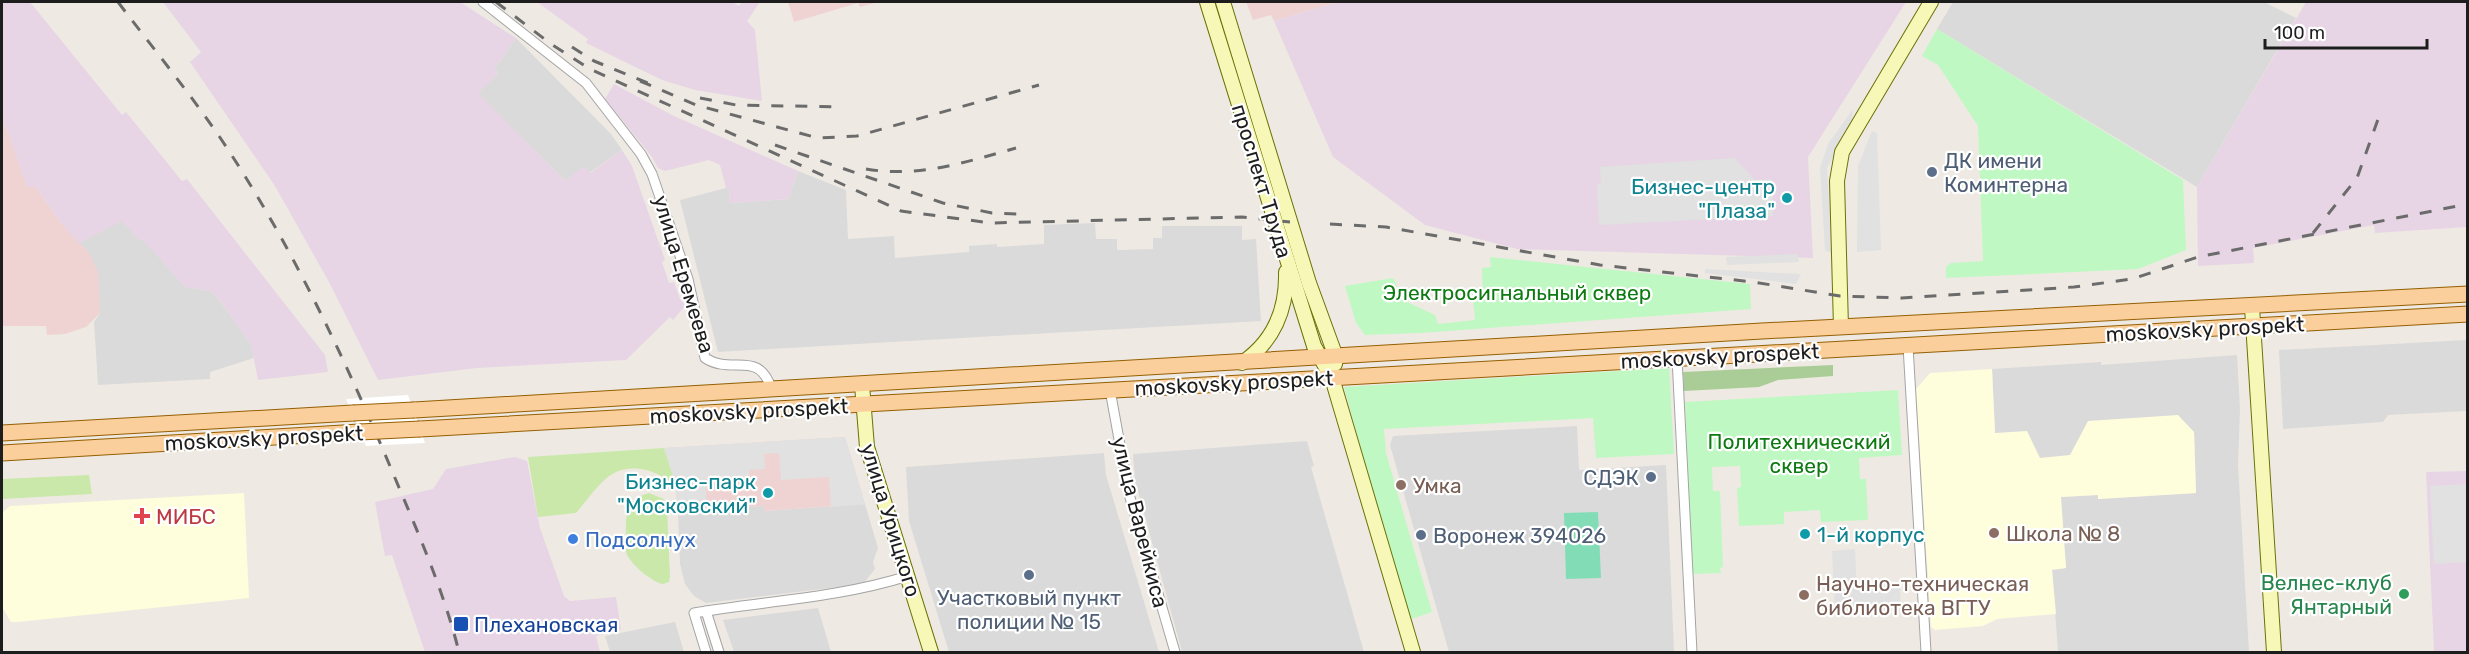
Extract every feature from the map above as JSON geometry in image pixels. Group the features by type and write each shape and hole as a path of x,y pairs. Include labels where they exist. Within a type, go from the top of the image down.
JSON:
{"main road":[{"name":"проспект Труда","path":"1207,2 1314,346 1328,358"},
{"name":"проспект Труда","path":"1223,2 1309,283 1328,358"},
{"path":"1841,327 1837,181 1842,153 1931,2"},
{"path":"1242,363 1254,354 1274,330 1285,290 1285,258"},
{"name":"moskovsky prospekt","path":"2,433 1841,327 2468,294"},
{"path":"2252,307 2274,652"},
{"name":"moskovsky prospekt","path":"2,453 2468,314"},
{"path":"1328,358 1413,652"},
{"name":"улица Урицкого","path":"862,385 867,447 932,652"}],"street":[{"name":"улица Еремеева","path":"483,2 586,83 641,154 652,174 688,279 705,358 717,365 750,364 761,369 772,390"},
{"path":"1908,346 1926,652"},
{"path":"1677,358 1692,652"},
{"name":"улица Варейкиса","path":"1110,390 1129,494 1175,652"},
{"path":"706,652 694,613 801,600 874,586 908,576"},
{"path":"706,611 719,652"}],"shaded area":[{"path":"2,2 30,2 122,115 126,112 182,181 187,179 325,355 328,372 258,380 251,344 217,297 210,291 185,287 145,242 138,239 122,221 79,243 60,222 36,187 27,187 2,115"},
{"path":"163,2 460,2 516,38 494,69 498,74 478,93 565,181 584,166 590,173 622,150 632,166 665,260 662,262 669,283 674,282 680,299 686,305 673,320 670,317 626,360 477,368 378,380 329,282 275,186 190,62 201,52"},
{"path":"537,2 732,2 739,6 742,2 760,2 747,21 755,30 762,101 695,90 662,80 586,43 588,39"},
{"path":"788,2 878,2 860,7 858,3 794,22"},
{"path":"1246,2 1338,2 1274,21 1271,15 1253,20"},
{"path":"1338,2 1906,2 1808,157 1813,258 1517,249 1425,225 1333,157 1274,21"},
{"path":"1953,2 2264,2 2296,18 2197,187 1937,29"},
{"path":"2306,2 2467,2 2467,227 2375,233 2374,225 2253,248 2254,263 2198,266 2197,187"},
{"path":"516,38 611,134 622,150 589,173 565,181 477,93 498,74 494,69"},
{"path":"614,84 672,115 798,171 788,199 730,203 729,190 726,188 720,165 709,160 665,171 658,168 652,157 605,99"},
{"path":"1853,109 1852,121 1827,168 1832,253 1825,250 1820,168 1828,144"},
{"path":"2,115 27,186 36,187 60,222 88,252 98,271 100,313 86,327 65,334 47,335 46,326 2,326"},
{"path":"1872,131 1877,133 1881,250 1857,252 1858,166"},
{"path":"1735,158 1755,180 1772,179 1773,216 1599,225 1597,185 1601,184 1600,167"},
{"path":"798,171 846,190 848,239 894,236 895,258 969,252 969,246 1044,244 1044,225 1095,223 1096,239 1117,239 1117,250 1153,249 1153,238 1162,238 1162,226 1242,226 1242,240 1256,239 1261,321 718,352 680,200 726,188 729,190 730,203 788,199"},
{"path":"122,220 138,238 145,241 185,287 210,291 217,297 251,344 254,358 210,372 210,379 98,385 94,322 100,313 88,252 79,243"},
{"path":"1797,254 1799,262 1727,265 1726,257"},
{"path":"1705,269 1801,274 1796,284 1705,273"},
{"path":"2467,340 2467,411 2388,415 2383,422 2283,429 2279,350"},
{"path":"2237,355 2240,409 2238,465 2249,652 2058,652 2052,569 2066,568 2060,497 2098,495 2099,499 2196,493 2194,432 2177,415 2070,456 2040,458 1995,433 1992,369 2101,362 2101,365"},
{"name":"Школа № 8","path":"1992,369 1995,433 2027,431 2040,458 2070,455 2088,421 2178,415 2194,432 2196,493 2098,499 2098,495 2061,497 2066,568 2052,570 2056,614 1997,619 1983,626 1935,630 1931,627 1916,389 1930,373"},
{"path":"1577,426 1579,470 1666,465 1674,652 1449,652 1390,445 1393,436"},
{"path":"845,437 865,504 764,511 764,506 678,511 675,482 664,448"},
{"path":"845,437 865,504 831,507 829,477 781,480 779,453 764,454 765,469 749,470 749,476 705,479 707,510 678,511 675,482 664,448"},
{"path":"1307,441 1314,466 1311,467 1364,652 1182,652 1135,480 1133,454"},
{"path":"1104,453 1106,475 1159,652 949,652 909,521 906,467"},
{"path":"515,457 527,461 540,528 564,596 570,601 616,597 621,630 596,636 600,652 425,652 392,555 385,556 375,502 433,489 446,469"},
{"path":"2467,471 2467,652 2434,652 2426,472"},
{"path":"2467,484 2467,562 2434,564 2430,486"},
{"path":"244,493 249,598 18,622 11,622 2,607 2,513 10,506"},
{"path":"865,504 878,548 873,562 875,569 863,584 706,603 694,596 685,584 680,564 678,511 764,506 765,511"},
{"path":"1855,549 1857,589 1900,587 1901,611 1835,614 1832,551"},
{"path":"818,608 831,652 734,652 723,620"},
{"path":"675,622 684,652 610,652 605,636"}],"green space":[{"path":"1937,29 2183,180 2186,250 2138,269 1946,278 1946,267 1951,263 1983,261 1978,126 1938,65 1922,56"},
{"name":"Электросигнальный сквер","path":"1490,257 1750,284 1751,309 1365,335 1356,323 1345,286 1393,278 1405,301 1435,315 1438,324 1475,320 1473,299 1483,299 1482,268 1491,267"},
{"path":"1833,365 1833,376 1778,380 1759,387 1684,391 1683,372"},
{"path":"1669,368 1674,454 1596,458 1593,418 1384,429 1386,453 1432,612 1408,620 1344,387"},
{"name":"Политехнический сквер","path":"1898,390 1902,455 1859,458 1860,479 1866,479 1868,520 1821,522 1820,510 1784,512 1784,524 1739,526 1737,488 1741,487 1740,466 1712,467 1713,491 1720,491 1723,567 1720,568 1721,573 1692,574 1685,402"},
{"path":"664,448 675,482 670,483 646,470 623,470 605,479 576,513 538,517 528,457"},
{"path":"89,475 92,494 2,499 2,479"},
{"path":"649,493 664,499 667,507 670,577 669,582 663,584 648,577 630,559 626,551 628,509 636,499"},
{"path":"1598,512 1601,578 1566,579 1564,513"}],"pier":[{"path":"408,395 425,443 366,446 346,399"}],"railway":[{"path":"118,2 221,139 247,179 294,262 337,347 395,478 422,542 459,652"},
{"path":"496,2 551,44 590,69 901,211 991,223 1242,217 1290,222"},
{"path":"572,47 594,61 648,83"},
{"path":"640,81 696,105 818,138 857,136 1039,85"},
{"path":"700,98 736,105 842,107"},
{"path":"2313,233 2357,178 2381,111"},
{"path":"775,145 943,203 992,213 1019,214"},
{"path":"866,169 924,170 1016,148"},
{"path":"1330,224 1386,227 1600,265 1753,282 1840,296 1902,298 2074,287 2132,279 2198,257 2468,204"}],"place":[{"name":"ДК имени Коминтерна","path":"1932,172"},
{"name":"Бизнес-центр \"Плаза\"","path":"1787,198"},
{"name":"СДЭК","path":"1651,477"},
{"name":"Умка","path":"1401,485"},
{"name":"Бизнес-парк \"Московский\"","path":"768,493"},
{"name":"МИБС","path":"142,516"},
{"name":"Школа № 8","path":"1994,533"},
{"name":"1-й корпус","path":"1805,534"},
{"name":"Воронеж 394026","path":"1421,535"},
{"name":"Подсолнух","path":"573,539"},
{"name":"Участковый пункт полиции № 15","path":"1029,575"},
{"name":"Велнес-клуб Янтарный","path":"2404,594"},
{"name":"Научно-техническая библиотека ВГТУ","path":"1804,595"},
{"name":"Плехановская","path":"461,624"}]}
